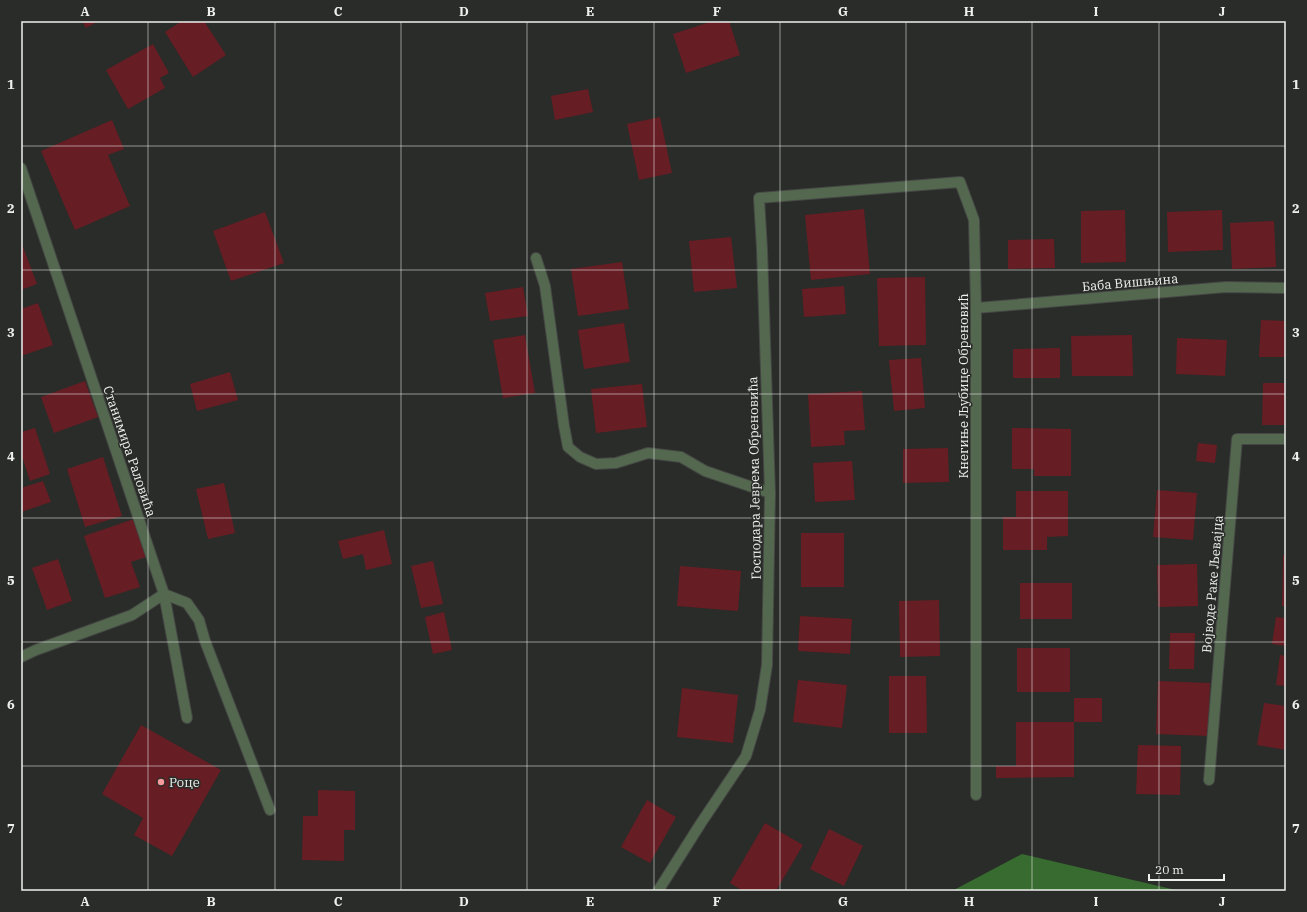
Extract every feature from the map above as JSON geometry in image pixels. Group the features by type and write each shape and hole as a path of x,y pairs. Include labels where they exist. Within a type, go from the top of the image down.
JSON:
{"street":[{"name":"Станимира Раловића","path":"21,168 164,594 187,718"},
{"name":"Кнегиње Љубице Обреновић","path":"759,198 960,182 974,220 976,308 976,795"},
{"name":"Господара Јеврема Обреновића","path":"658,891 746,756 760,710 767,665 770,493 759,198"},
{"path":"536,258 545,286 568,447 580,457 596,464 616,463 648,452 681,457 705,471 770,493"},
{"name":"Баба Вишњина","path":"976,308 1226,287 1286,288"},
{"name":"Војводе Раке Љевајца","path":"1210,780 1237,439 1286,439"},
{"path":"21,657 36,650 132,615 164,594 187,603 199,620 205,641 270,810"}],"green space":[{"path":"1022,854 1180,891 952,891"}],"building":[{"path":"82,21 99,21 86,28"},
{"path":"182,21 204,21 226,55 193,77 165,32"},
{"path":"713,21 729,21 740,55 686,73 673,34"},
{"path":"153,44 169,73 160,78 165,88 128,109 106,70"},
{"path":"588,89 593,112 555,120 551,96"},
{"path":"660,117 672,173 639,180 627,124"},
{"path":"112,120 124,149 108,155 130,206 75,230 41,151"},
{"path":"864,209 870,274 811,280 805,215"},
{"path":"1125,210 1126,262 1081,263 1081,211"},
{"path":"1222,210 1223,250 1168,252 1167,212"},
{"path":"265,212 284,263 231,281 213,231"},
{"path":"1274,221 1276,267 1232,269 1230,223"},
{"path":"731,237 737,288 694,292 689,241"},
{"path":"1054,239 1055,268 1008,269 1008,240"},
{"path":"21,247 23,247 37,284 21,290"},
{"path":"622,262 629,309 578,316 571,269"},
{"path":"925,277 926,345 879,346 877,278"},
{"path":"844,286 846,314 804,317 802,289"},
{"path":"523,287 528,316 490,321 485,293"},
{"path":"38,303 53,345 21,356 21,309"},
{"path":"1261,320 1286,321 1286,357 1259,357"},
{"path":"624,323 630,362 584,369 578,330"},
{"path":"525,335 535,393 503,398 493,340"},
{"path":"1132,335 1133,376 1072,376 1071,336"},
{"path":"1177,338 1227,340 1225,376 1176,374"},
{"path":"1060,348 1060,378 1013,378 1013,349"},
{"path":"921,358 925,408 894,411 889,360"},
{"path":"230,372 238,400 197,411 190,384"},
{"path":"85,381 98,417 54,433 41,397"},
{"path":"1263,383 1286,383 1286,425 1262,425"},
{"path":"642,384 647,427 596,433 591,389"},
{"path":"862,391 865,430 844,431 845,445 811,447 808,394"},
{"path":"35,428 50,474 30,481 21,453 21,432"},
{"path":"1012,428 1071,429 1071,476 1034,476 1034,469 1012,469"},
{"path":"1198,443 1217,445 1215,463 1196,461"},
{"path":"948,448 949,482 903,483 903,449"},
{"path":"103,457 122,516 85,527 67,469"},
{"path":"852,461 855,500 815,502 813,463"},
{"path":"43,481 51,502 21,512 21,488"},
{"path":"224,483 235,533 208,539 196,489"},
{"path":"1157,490 1197,493 1193,540 1153,537"},
{"path":"1016,491 1068,491 1068,536 1047,537 1047,550 1003,550 1003,517 1016,517"},
{"path":"134,519 146,557 131,562 140,587 105,598 84,536"},
{"path":"384,530 392,564 366,570 363,554 343,559 338,541"},
{"path":"801,533 844,533 844,587 801,587"},
{"path":"1283,555 1286,555 1286,606 1282,606"},
{"path":"58,559 72,601 47,610 32,568"},
{"path":"433,561 443,604 421,608 411,566"},
{"path":"1197,564 1198,606 1158,607 1157,565"},
{"path":"680,566 741,571 738,611 677,606"},
{"path":"1020,583 1072,583 1072,619 1020,619"},
{"path":"939,600 940,656 900,657 899,601"},
{"path":"444,612 452,650 433,654 425,617"},
{"path":"800,616 852,619 850,654 798,651"},
{"path":"1276,617 1286,618 1286,646 1272,644"},
{"path":"1170,633 1195,633 1194,669 1169,669"},
{"path":"1017,648 1070,648 1070,692 1017,692"},
{"path":"1280,655 1286,656 1286,686 1276,685"},
{"path":"889,676 926,676 927,733 889,733"},
{"path":"798,680 847,685 842,728 793,722"},
{"path":"1158,681 1210,683 1208,736 1156,734"},
{"path":"682,688 738,695 733,743 677,737"},
{"path":"1074,698 1102,698 1102,722 1074,722"},
{"path":"1264,703 1286,706 1286,750 1257,745"},
{"path":"1016,722 1074,722 1074,777 996,778 996,766 1016,766"},
{"name":"Роце","path":"141,725 221,770 172,856 134,835 143,818 102,794"},
{"path":"1138,745 1181,746 1180,795 1136,794"},
{"path":"318,790 355,791 355,830 344,830 344,861 302,860 303,816 318,816"},
{"path":"647,800 676,817 650,863 621,847"},
{"path":"765,823 803,845 776,891 743,891 730,883"},
{"path":"829,829 863,846 844,886 810,869"}],"place":[{"name":"Роце","path":"161,782"}]}
